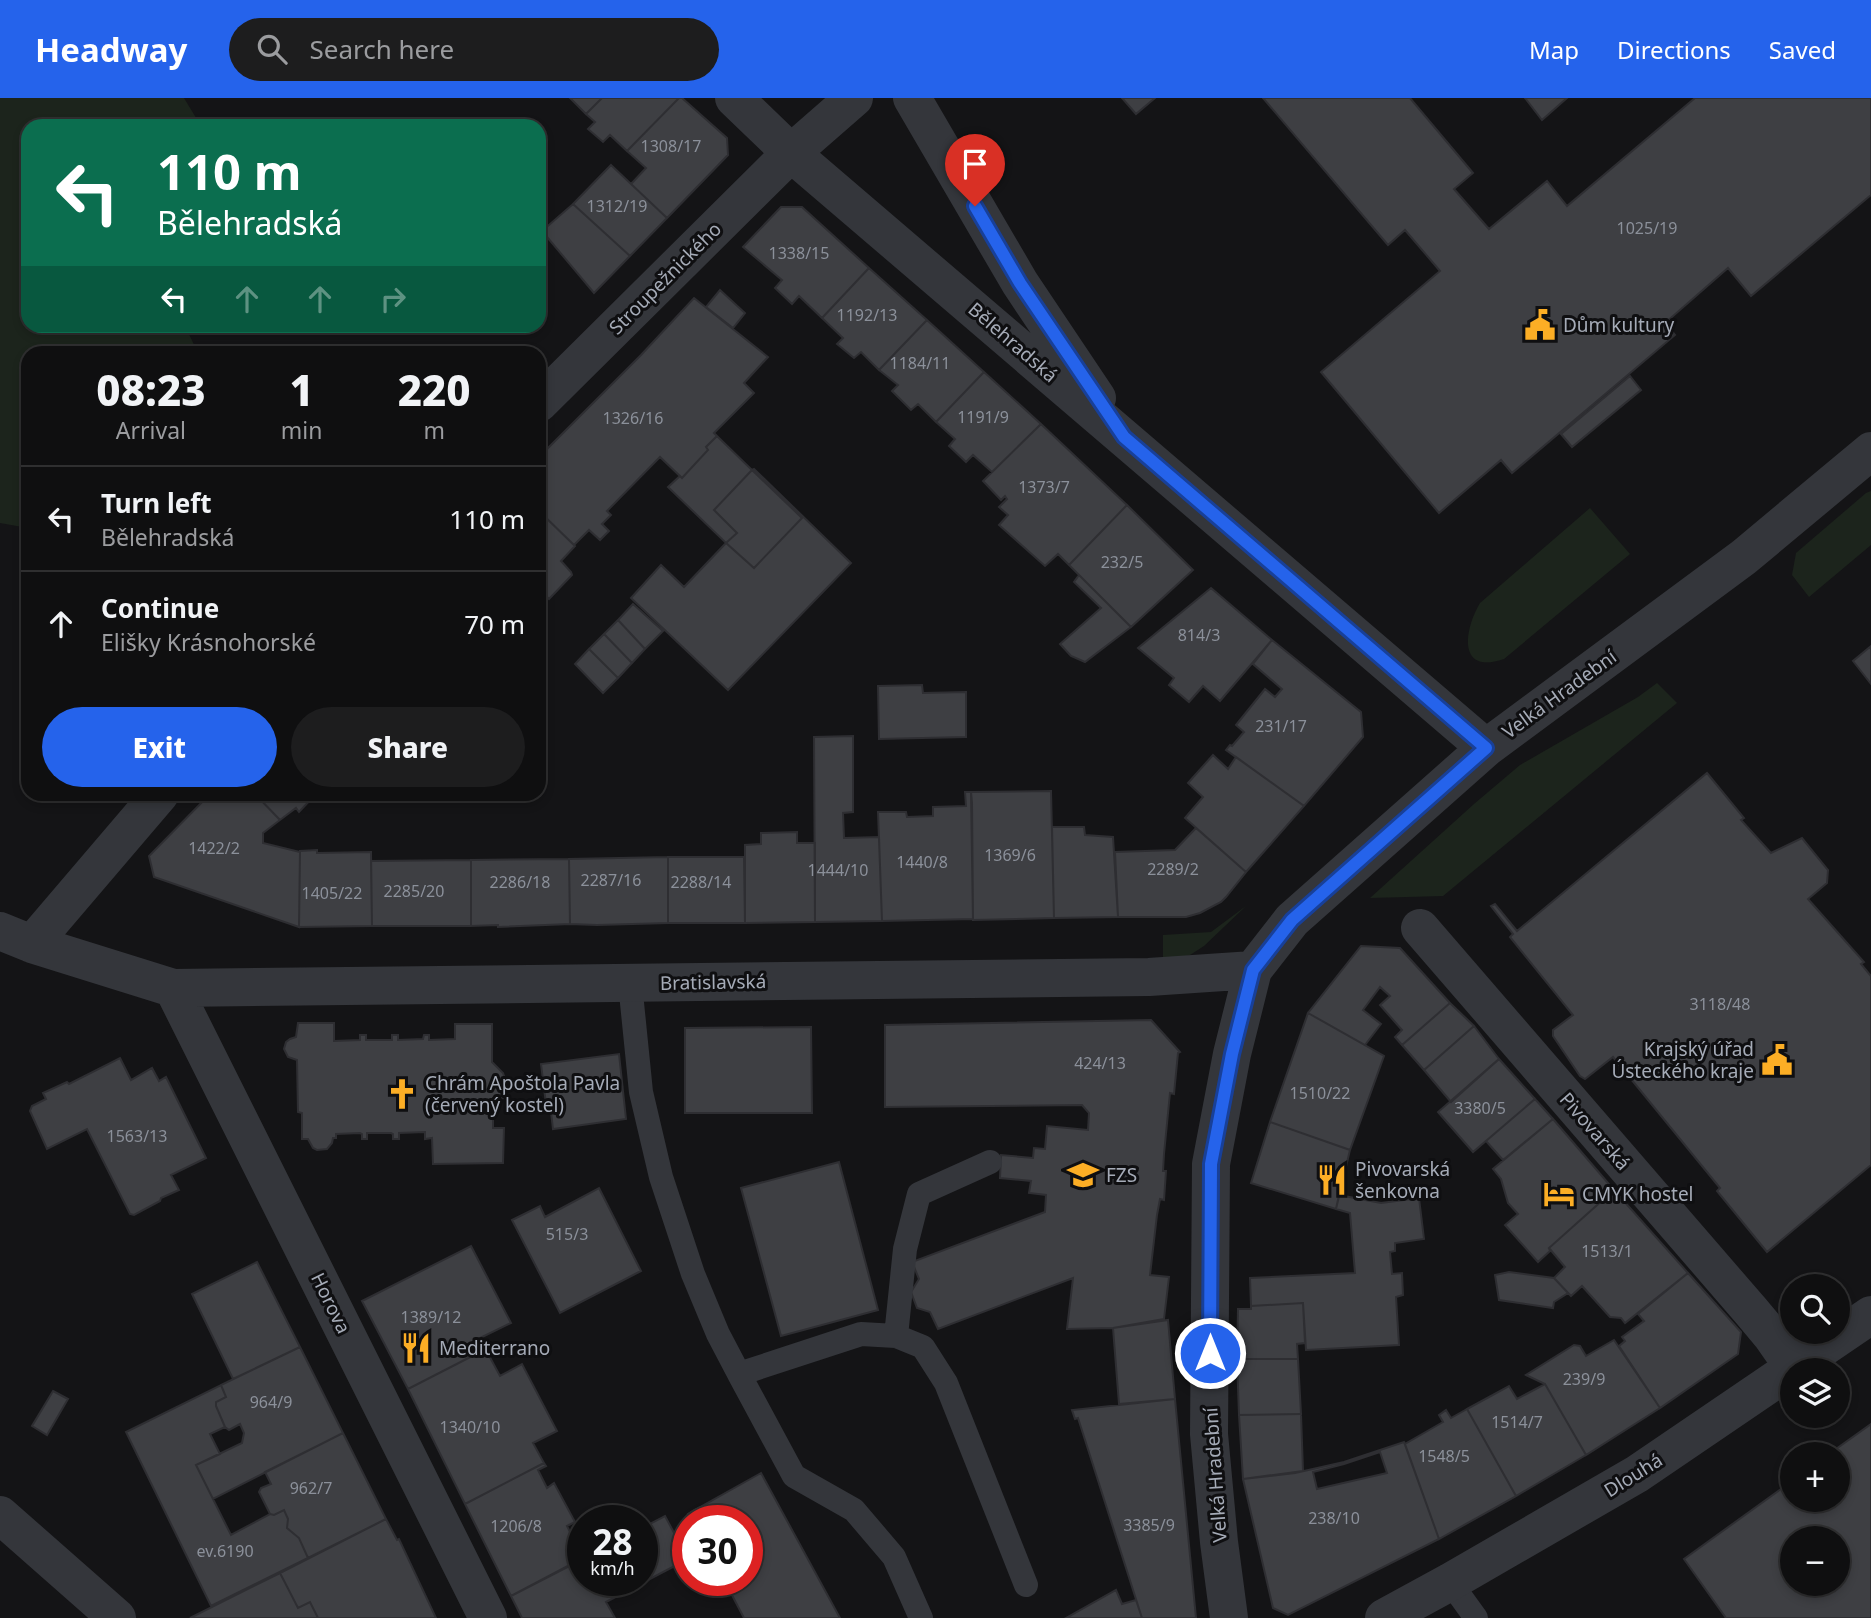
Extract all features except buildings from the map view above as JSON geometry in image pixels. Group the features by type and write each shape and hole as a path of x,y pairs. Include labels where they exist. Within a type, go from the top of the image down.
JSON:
{"street":[{"name":"Bělehradská","path":"734,98 790,153 1486,748"},
{"name":"Stroupežnického","path":"546,395 790,153 854,98"},
{"path":"912,98 1020,283 1124,437"},
{"name":"Velká Hradební","path":"1229,1618 1209,1434 1211,1164 1232,1054 1253,970 1292,920 1486,748 1744,557 1871,451"},
{"path":"16,937 153,801"},
{"name":"Pivovarská","path":"1420,929 1751,1311 1787,1358"},
{"name":"Bratislavská","path":"16,937 173,988 1149,977 1253,970"},
{"name":"Horova","path":"173,988 488,1618"},
{"name":"Dlouhá","path":"1809,1358 1871,1315"},
{"name":"Dlouhá","path":"1384,1618 1637,1475 1780,1378"},
{"path":"0,1515 117,1618"}],"lane":[{"path":"630,983 641,1092 660,1177 693,1275 718,1334 794,1476 854,1510 894,1557 921,1618"},
{"path":"896,1336 905,1249 919,1195 990,1162"},
{"path":"739,1374 861,1334 896,1336 923,1347 946,1383 1026,1585"},
{"path":"1450,1582 1476,1618"}],"shaded area":[{"path":"0,98 184,98 197,119 21,119 21,333 188,333 195,346 21,346 21,527 0,523"},
{"path":"1871,491 1871,545 1809,597 1792,575 1796,553"},
{"path":"1590,508 1630,554 1504,659 1478,661 1468,647 1468,637 1470,625 1480,603"},
{"path":"1657,683 1677,703 1443,896 1370,898 1520,765 1638,697"},
{"path":"1246,906 1204,946 1190,955 1163,962 1163,935 1211,932"}],"place":[{"name":"Dům kultury","path":"1540,325"},
{"name":"Krajský úřad Ústeckého kraje","path":"1777,1060"},
{"name":"Chrám Apoštola Pavla (červený kostel)","path":"402,1094"},
{"name":"FZS","path":"1083,1175"},
{"name":"Pivovarská šenkovna","path":"1332,1180"},
{"name":"CMYK hostel","path":"1559,1194"},
{"name":"Mediterrano","path":"416,1348"}],"route":[{"path":"975,206 1020,283 1124,437 1486,748 1292,920 1253,970 1232,1054 1211,1164 1210,1353"}]}
